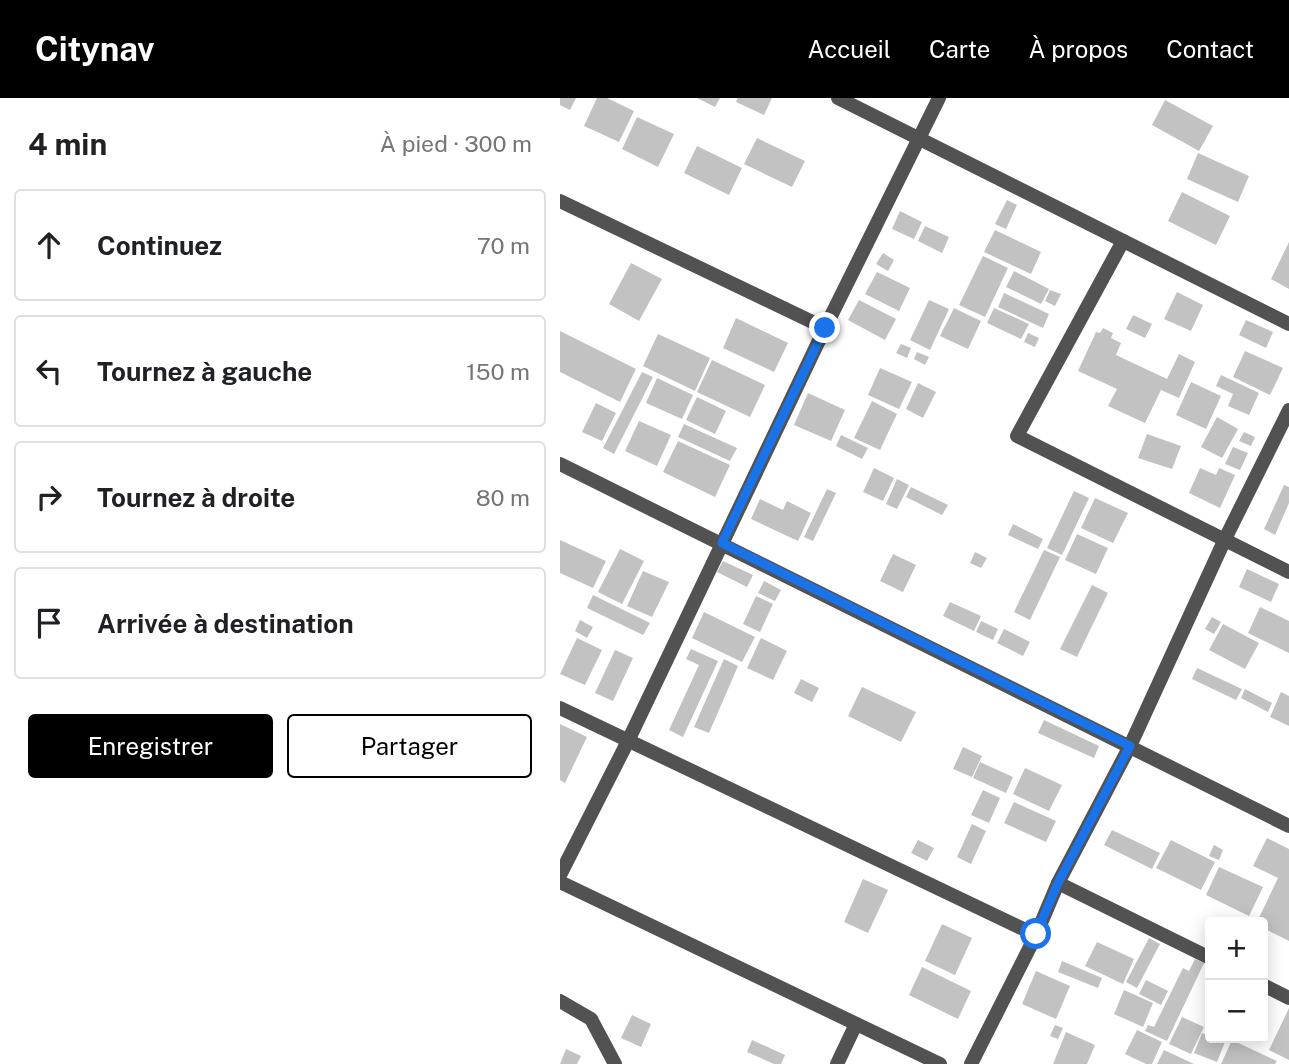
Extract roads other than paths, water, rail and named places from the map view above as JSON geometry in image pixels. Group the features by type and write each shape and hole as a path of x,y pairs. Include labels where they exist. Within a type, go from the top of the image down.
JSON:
{"street":[{"path":"838,98 1289,324"},
{"path":"560,875 628,741 825,328 939,98"},
{"path":"560,201 825,328"},
{"path":"1122,241 1017,436 1289,572"},
{"path":"971,1064 1036,934 1058,883 1130,746 1224,539 1289,410"},
{"path":"560,464 1289,826"},
{"path":"560,708 1036,934"},
{"path":"560,882 940,1064"},
{"path":"1058,883 1205,956"},
{"path":"1268,988 1289,998"},
{"path":"560,1001 591,1019 615,1064"},
{"path":"837,1064 856,1024"}]}
